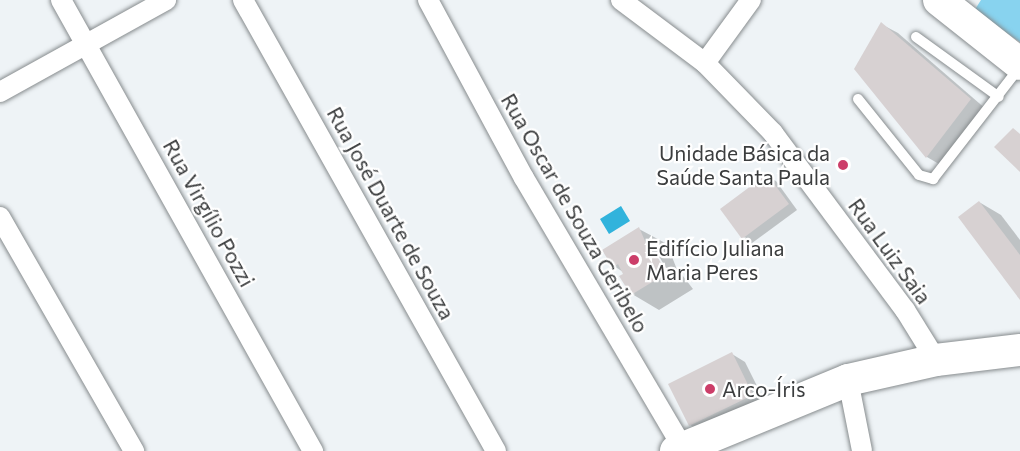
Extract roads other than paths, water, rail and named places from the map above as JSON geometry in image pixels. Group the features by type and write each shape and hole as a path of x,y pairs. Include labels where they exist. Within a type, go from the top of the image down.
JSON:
{"main road":[{"path":"939,0 1020,65"},
{"path":"680,449 848,380 936,360 1020,350"}],"street":[{"name":"Rua Virgílio Pozzi","path":"61,0 314,451"},
{"path":"0,92 87,46 166,0"},
{"name":"Rua José Duarte de Souza","path":"243,0 496,451"},
{"name":"Rua Oscar de Souza Geribelo","path":"428,0 524,178 680,449"},
{"name":"Rua Luiz Saia","path":"621,0 705,63 773,133 905,310 936,360"},
{"path":"705,63 751,0"},
{"path":"0,217 134,451"},
{"path":"848,380 862,451"}],"lane":[{"path":"916,37 999,97"},
{"path":"858,99 919,175 933,179 999,97 1020,65"}],"place":[{"name":"Unidade Básica da Saúde Santa Paula","path":"843,165"},
{"name":"Edifício Juliana Maria Peres","path":"634,260"},
{"name":"Arco-Íris","path":"710,389"}]}
